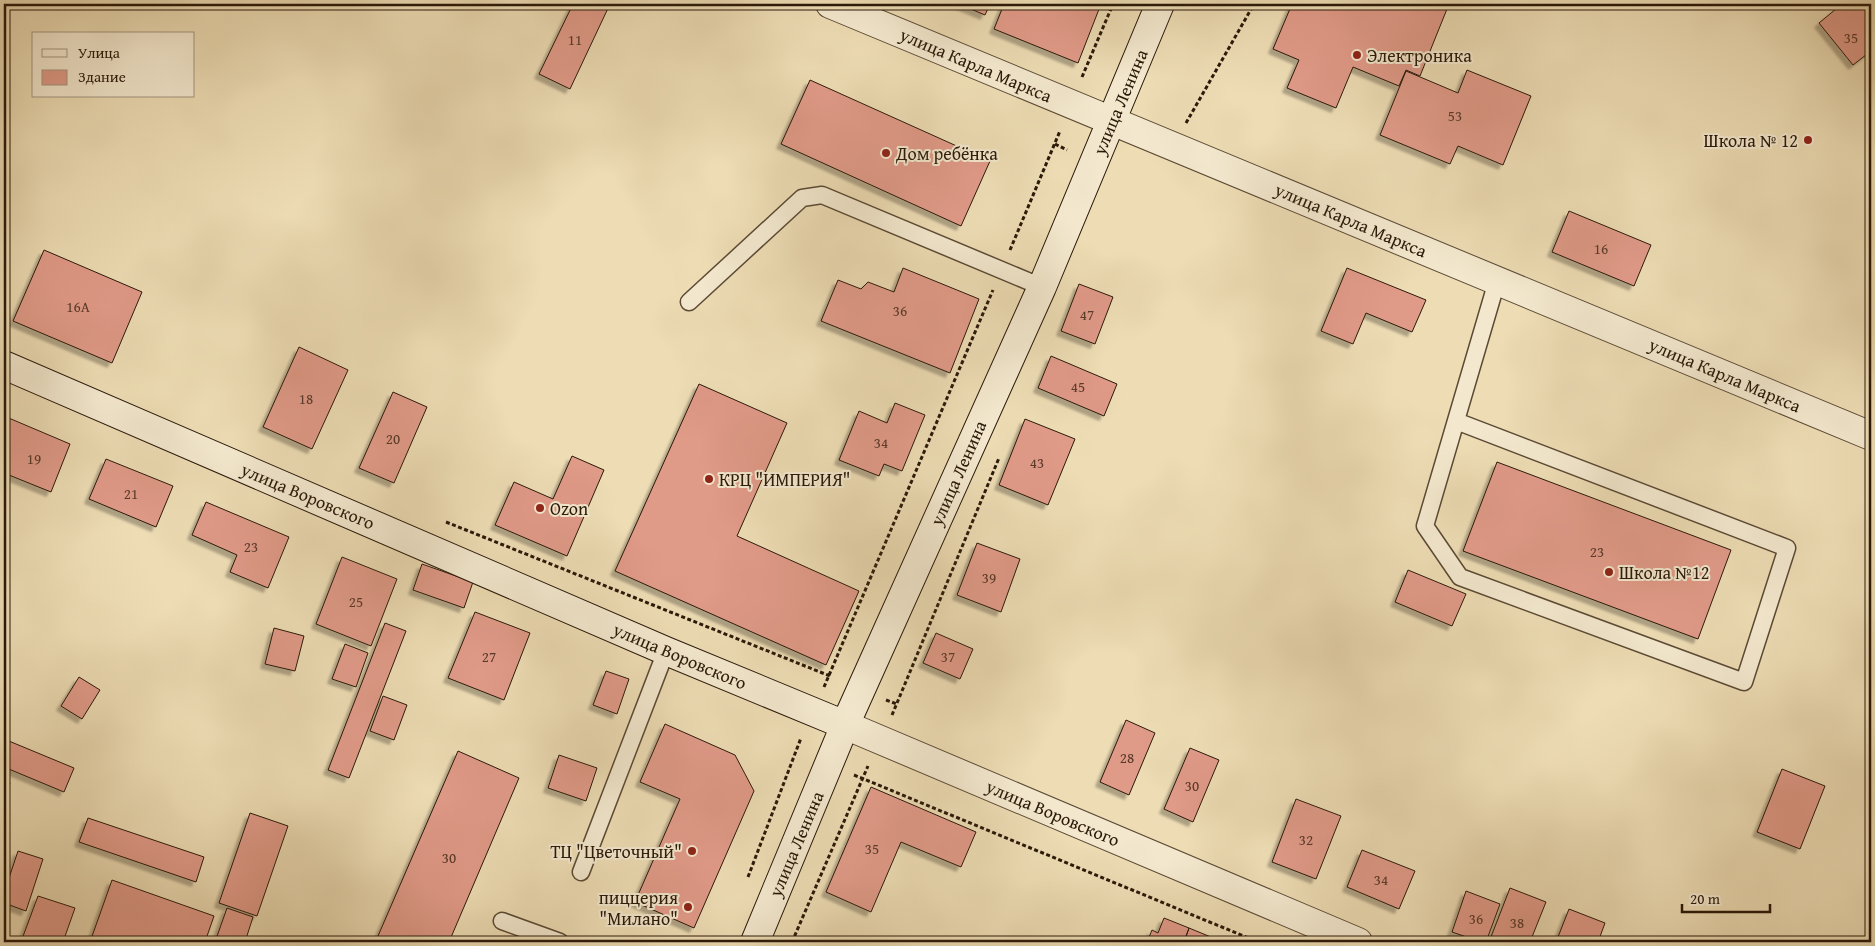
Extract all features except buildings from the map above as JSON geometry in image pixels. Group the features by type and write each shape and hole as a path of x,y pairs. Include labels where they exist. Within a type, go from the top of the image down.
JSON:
{"street":[{"name":"улица Карла Маркса","path":"830,4 1871,436"},
{"name":"улица Ленина","path":"755,942 845,725 1042,287 1160,4"},
{"name":"улица Воровского","path":"4,365 666,651 1358,942"}],"lane":[{"path":"689,302 802,198 822,195 1042,287"},
{"path":"1456,421 1787,548 1744,682 1460,577 1426,526 1456,421 1497,281"},
{"path":"581,872 666,651"},
{"path":"502,922 560,942"}],"path":[{"path":"748,878 812,712 830,676 1113,4"},
{"path":"1173,146 1254,4"},
{"path":"792,942 862,778 897,704 1000,456"},
{"path":"796,751 1258,942"}],"place":[{"name":"Электроника","path":"1357,55"},
{"name":"Школа № 12","path":"1808,140"},
{"name":"Дом ребёнка","path":"886,153"},
{"name":"КРЦ \"ИМПЕРИЯ\"","path":"709,479"},
{"name":"Ozon","path":"540,508"},
{"name":"Школа №12","path":"1609,572"},
{"name":"ТЦ \"Цветочный\"","path":"692,851"},
{"name":"пиццерия \"Милано\"","path":"688,907"}]}
